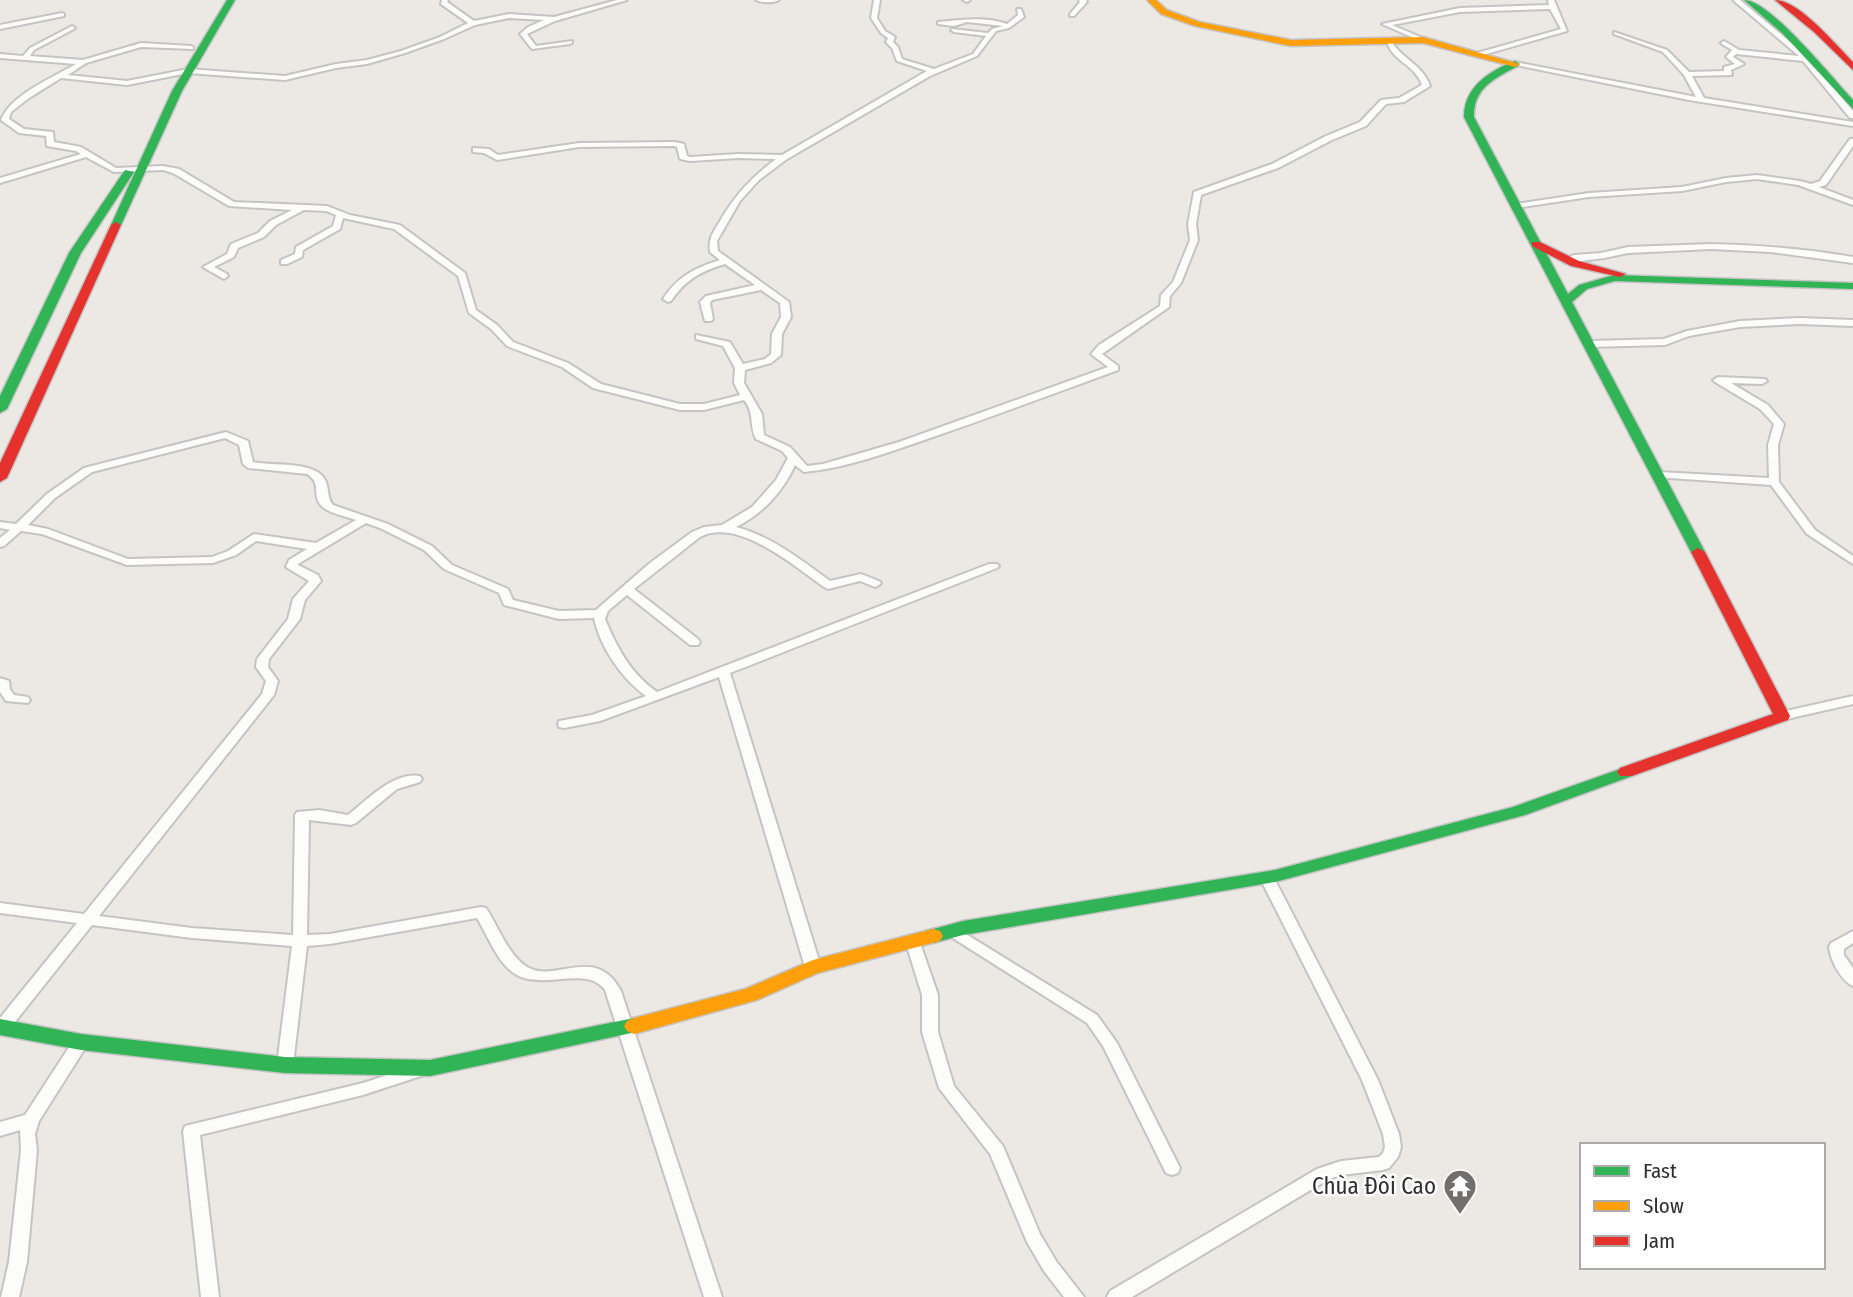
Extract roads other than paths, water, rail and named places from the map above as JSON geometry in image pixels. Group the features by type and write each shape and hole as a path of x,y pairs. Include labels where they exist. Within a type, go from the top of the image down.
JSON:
{"main road":[{"path":"183,72 191,48 222,0"},
{"path":"0,478 104,250 134,171 183,72 231,0"},
{"path":"1151,0 1164,12 1198,24 1291,43 1423,40 1515,64"},
{"path":"1748,0 1785,31 1853,106"},
{"path":"1779,0 1817,30 1853,67"},
{"path":"1,1028 80,1042 285,1065 430,1068 623,1029 751,995 813,967 953,930 1267,877 1519,811 1782,716 1659,475 1469,117 1465,105 1471,93 1482,81 1515,64"},
{"path":"0,409 75,253 134,171"},
{"path":"1534,242 1565,260 1602,271 1647,277 1853,286"},
{"path":"1566,301 1575,292 1605,280 1647,277"}],"street":[{"path":"446,0 443,3 453,12 473,23"},
{"path":"570,42 534,48 524,36 524,31 624,0"},
{"path":"759,0 776,0"},
{"path":"877,0 874,18 883,32 891,37 889,42 895,47 899,60 933,71"},
{"path":"1072,15 1084,2 1082,0"},
{"path":"1736,0 1805,59 1853,116"},
{"path":"1423,40 1385,24 1460,10 1552,4 1566,30 1479,54"},
{"path":"1451,5 1460,10"},
{"path":"740,368 768,361 776,355 778,334 786,317 785,306 780,299 726,261 712,246 736,200 753,181 784,157 933,71 975,55 994,30 1011,25 1022,16 1019,10"},
{"path":"0,27 62,15"},
{"path":"60,76 127,83 183,72 285,78 371,61 442,38 473,23 509,16 556,19"},
{"path":"940,23 954,24 967,20 1011,25"},
{"path":"26,57 32,49 72,28"},
{"path":"954,30 990,35"},
{"path":"1616,33 1665,51 1687,74 1701,100"},
{"path":"699,337 727,344 740,368 739,382 744,397 757,413 760,437 782,446 804,469 818,470 867,455 1115,368 1096,354 1102,347 1164,307 1166,295 1177,284 1194,240 1192,224 1197,194 1275,166 1363,124 1384,102 1401,100 1426,86 1422,72 1394,52 1389,42"},
{"path":"1724,43 1735,52 1805,59"},
{"path":"191,48 141,45 85,62 26,96 5,114 5,120 22,131 50,134 50,144 74,148 109,168 176,171 232,204 327,209 401,230 462,275 472,310 494,327 506,341 565,365 597,386 680,407 704,407 744,397"},
{"path":"1687,74 1729,73 1727,69 1740,64 1729,57 1735,52"},
{"path":"0,56 85,62"},
{"path":"1515,64 1701,100 1853,124"},
{"path":"1811,187 1823,183 1853,141"},
{"path":"476,150 489,152 497,158 579,145 675,144 681,146 683,157 690,159 784,157"},
{"path":"0,181 88,154"},
{"path":"1516,206 1589,195 1698,187 1735,178 1790,181 1853,204"},
{"path":"224,276 208,270 207,267 231,256 231,249 236,244 261,235 269,225 302,207"},
{"path":"285,262 299,255 299,249 337,227 340,214"},
{"path":"1565,260 1581,255 1604,256 1629,250 1686,248 1778,252 1853,260"},
{"path":"668,299 684,276 726,261"},
{"path":"708,319 705,302 709,298 760,287"},
{"path":"1588,344 1665,342 1687,334 1740,324 1800,321 1853,323"},
{"path":"1762,381 1718,380 1764,407 1780,424 1773,445 1774,482 1814,535 1853,561"},
{"path":"0,544 51,496 88,470 226,435 244,443 248,464 310,471 318,475 325,505 365,519 428,548 448,567 501,590 508,602 559,615 599,614 699,533 723,529 750,514 781,485 793,458"},
{"path":"1659,475 1774,482"},
{"path":"1,1028 268,695 272,681 262,667 263,660 290,625 299,599 315,581 314,577 292,565 365,519"},
{"path":"0,525 19,526 62,537 127,562 213,560 254,537 318,547"},
{"path":"723,529 766,543 828,585 861,577 875,583"},
{"path":"564,724 595,718 723,673 993,566"},
{"path":"627,589 694,642"},
{"path":"599,614 601,625 626,671 642,688 656,697"},
{"path":"723,673 813,967"},
{"path":"0,682 5,684 4,689 10,698 24,700"},
{"path":"1782,716 1853,701"},
{"path":"285,1065 300,941 302,815 318,814 351,820 392,786 415,779"},
{"path":"1116,1297 1323,1174 1341,1168 1383,1163 1390,1157 1393,1147 1391,1134 1370,1080 1267,877"},
{"path":"0,908 192,933 300,941 330,939 481,912 513,963 523,972 549,975 588,973 604,978 613,991 623,1029 713,1297"},
{"path":"953,930 1092,1019 1109,1043 1172,1168"},
{"path":"1853,936 1836,947 1837,956 1853,979"},
{"path":"912,940 930,995 930,1032 947,1088 997,1151 1033,1237 1050,1266 1075,1297"},
{"path":"10,1297 18,1262 29,1150 27,1134 31,1121 80,1042"},
{"path":"210,1297 191,1131 363,1089 430,1068"},
{"path":"0,1129 31,1121"}],"place":[{"name":"Chùa Đôi Cao","path":"1460,1216"}]}
